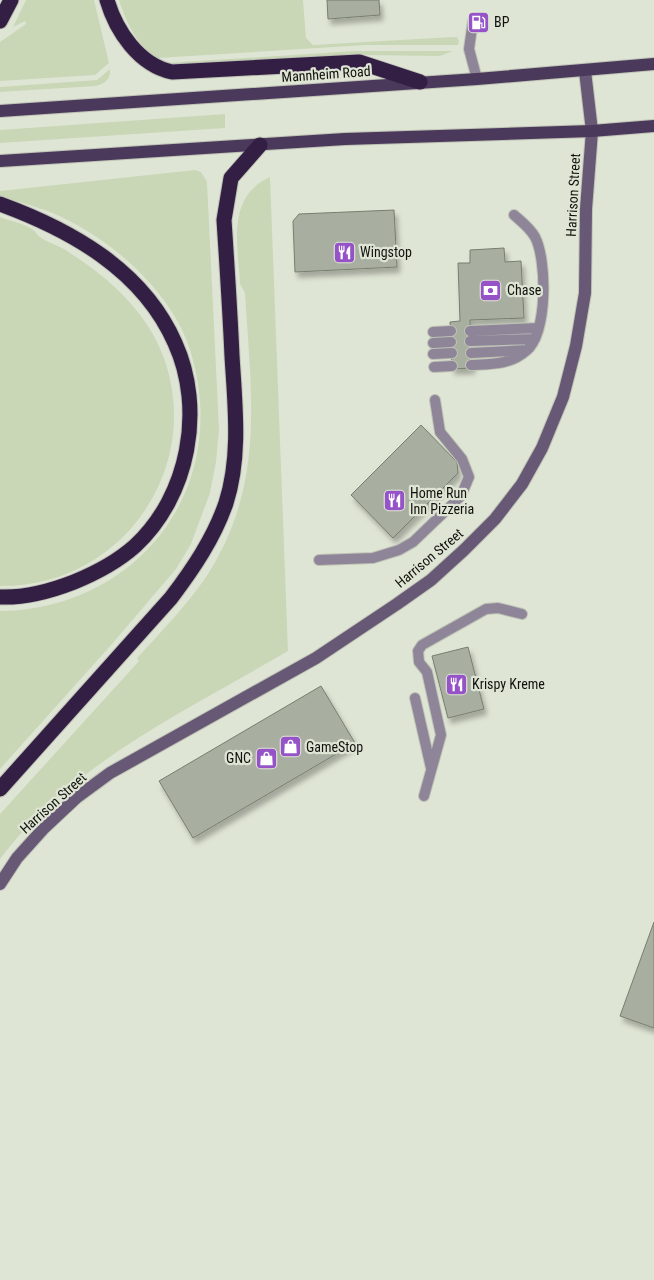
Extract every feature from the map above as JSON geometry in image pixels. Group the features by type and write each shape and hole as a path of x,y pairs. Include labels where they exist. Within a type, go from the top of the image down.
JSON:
{"highway":[{"path":"0,21 11,0"},
{"path":"107,0 117,24 139,54 164,70 172,72 359,62 420,82"},
{"path":"0,789 171,598 192,570 211,537 226,503 234,466 236,423 224,220 226,198 231,178 260,145"},
{"path":"0,204 60,229 94,248 124,272 146,297 175,343 189,391 190,417 188,446 181,472 167,503 152,526 136,545 91,575 60,588 29,595 0,597"}],"main road":[{"name":"Mannheim Road","path":"0,111 477,79 654,64"},
{"name":"Harrison Street","path":"0,884 17,858 44,828 76,798 110,773 316,658 397,604 431,580 464,550 511,499 522,484 542,448 563,397 576,346 584,293 586,209 592,131 585,71"},
{"path":"0,161 345,139 592,131 654,126"}],"lane":[{"path":"473,21 469,49 477,79"},
{"path":"472,365 503,363 528,350 536,334 543,294 541,253 535,237 514,215"},
{"path":"470,336 536,334"},
{"path":"433,337 451,337"},
{"path":"471,353 528,350"},
{"path":"433,354 452,353"},
{"path":"434,367 452,366"},
{"path":"319,560 373,558 388,555 413,542 461,496 469,477 462,459 440,432 435,400"},
{"path":"424,796 441,735 427,672 419,662 418,651 422,645 486,609 498,608 522,614"},
{"path":"415,698 432,769"}],"green space":[{"path":"26,0 94,0 109,63 95,75 0,81 0,42 26,24 25,21 13,27"},
{"path":"119,0 303,0 306,38 313,45 452,37 457,37 459,41 458,45 366,45 158,58 144,47 133,33"},
{"path":"355,51 453,51 440,56 359,55 181,67 166,63"},
{"path":"110,69 110,76 107,80 96,86 0,92 0,87 97,80"},
{"path":"225,114 225,128 0,143 0,130"},
{"path":"195,170 201,172 207,182 219,429 216,462 210,493 191,544 176,569 112,644 0,769 0,611 42,607 81,595 116,576 146,550 171,520 188,484 198,445 200,402 193,360 183,331 167,304 139,272 106,243 88,231 50,212 0,196 0,191"},
{"path":"270,177 288,651 171,718 133,741 96,767 61,794 29,825 0,859 0,814 139,661 137,658 173,619 198,588 225,543 238,508 246,474 250,439 250,367 245,293 240,284 238,223 246,197 256,186"},
{"path":"0,217 28,227 43,239 64,249 82,261 111,284 137,310 157,341 164,358 173,400 172,442 161,480 142,515 115,545 81,567 43,581 0,586"}],"building":[{"path":"327,0 379,0 380,15 328,19"},
{"path":"394,210 397,267 295,272 293,221 299,214"},
{"name":"Chase","path":"504,248 505,262 521,261 524,318 470,320 472,368 452,369 450,322 460,321 458,263 470,263 470,250"},
{"path":"421,425 457,462 458,473 393,538 351,495"},
{"path":"468,647 484,709 448,718 432,656"},
{"path":"321,686 355,743 193,838 159,781"},
{"path":"654,922 654,1028 620,1016"}],"place":[{"name":"BP","path":"478,22"},
{"name":"Wingstop","path":"344,252"},
{"name":"Chase","path":"491,290"},
{"name":"Home Run Inn Pizzeria","path":"394,501"},
{"name":"Krispy Kreme","path":"456,684"},
{"name":"GameStop","path":"290,747"},
{"name":"GNC","path":"267,758"}]}
